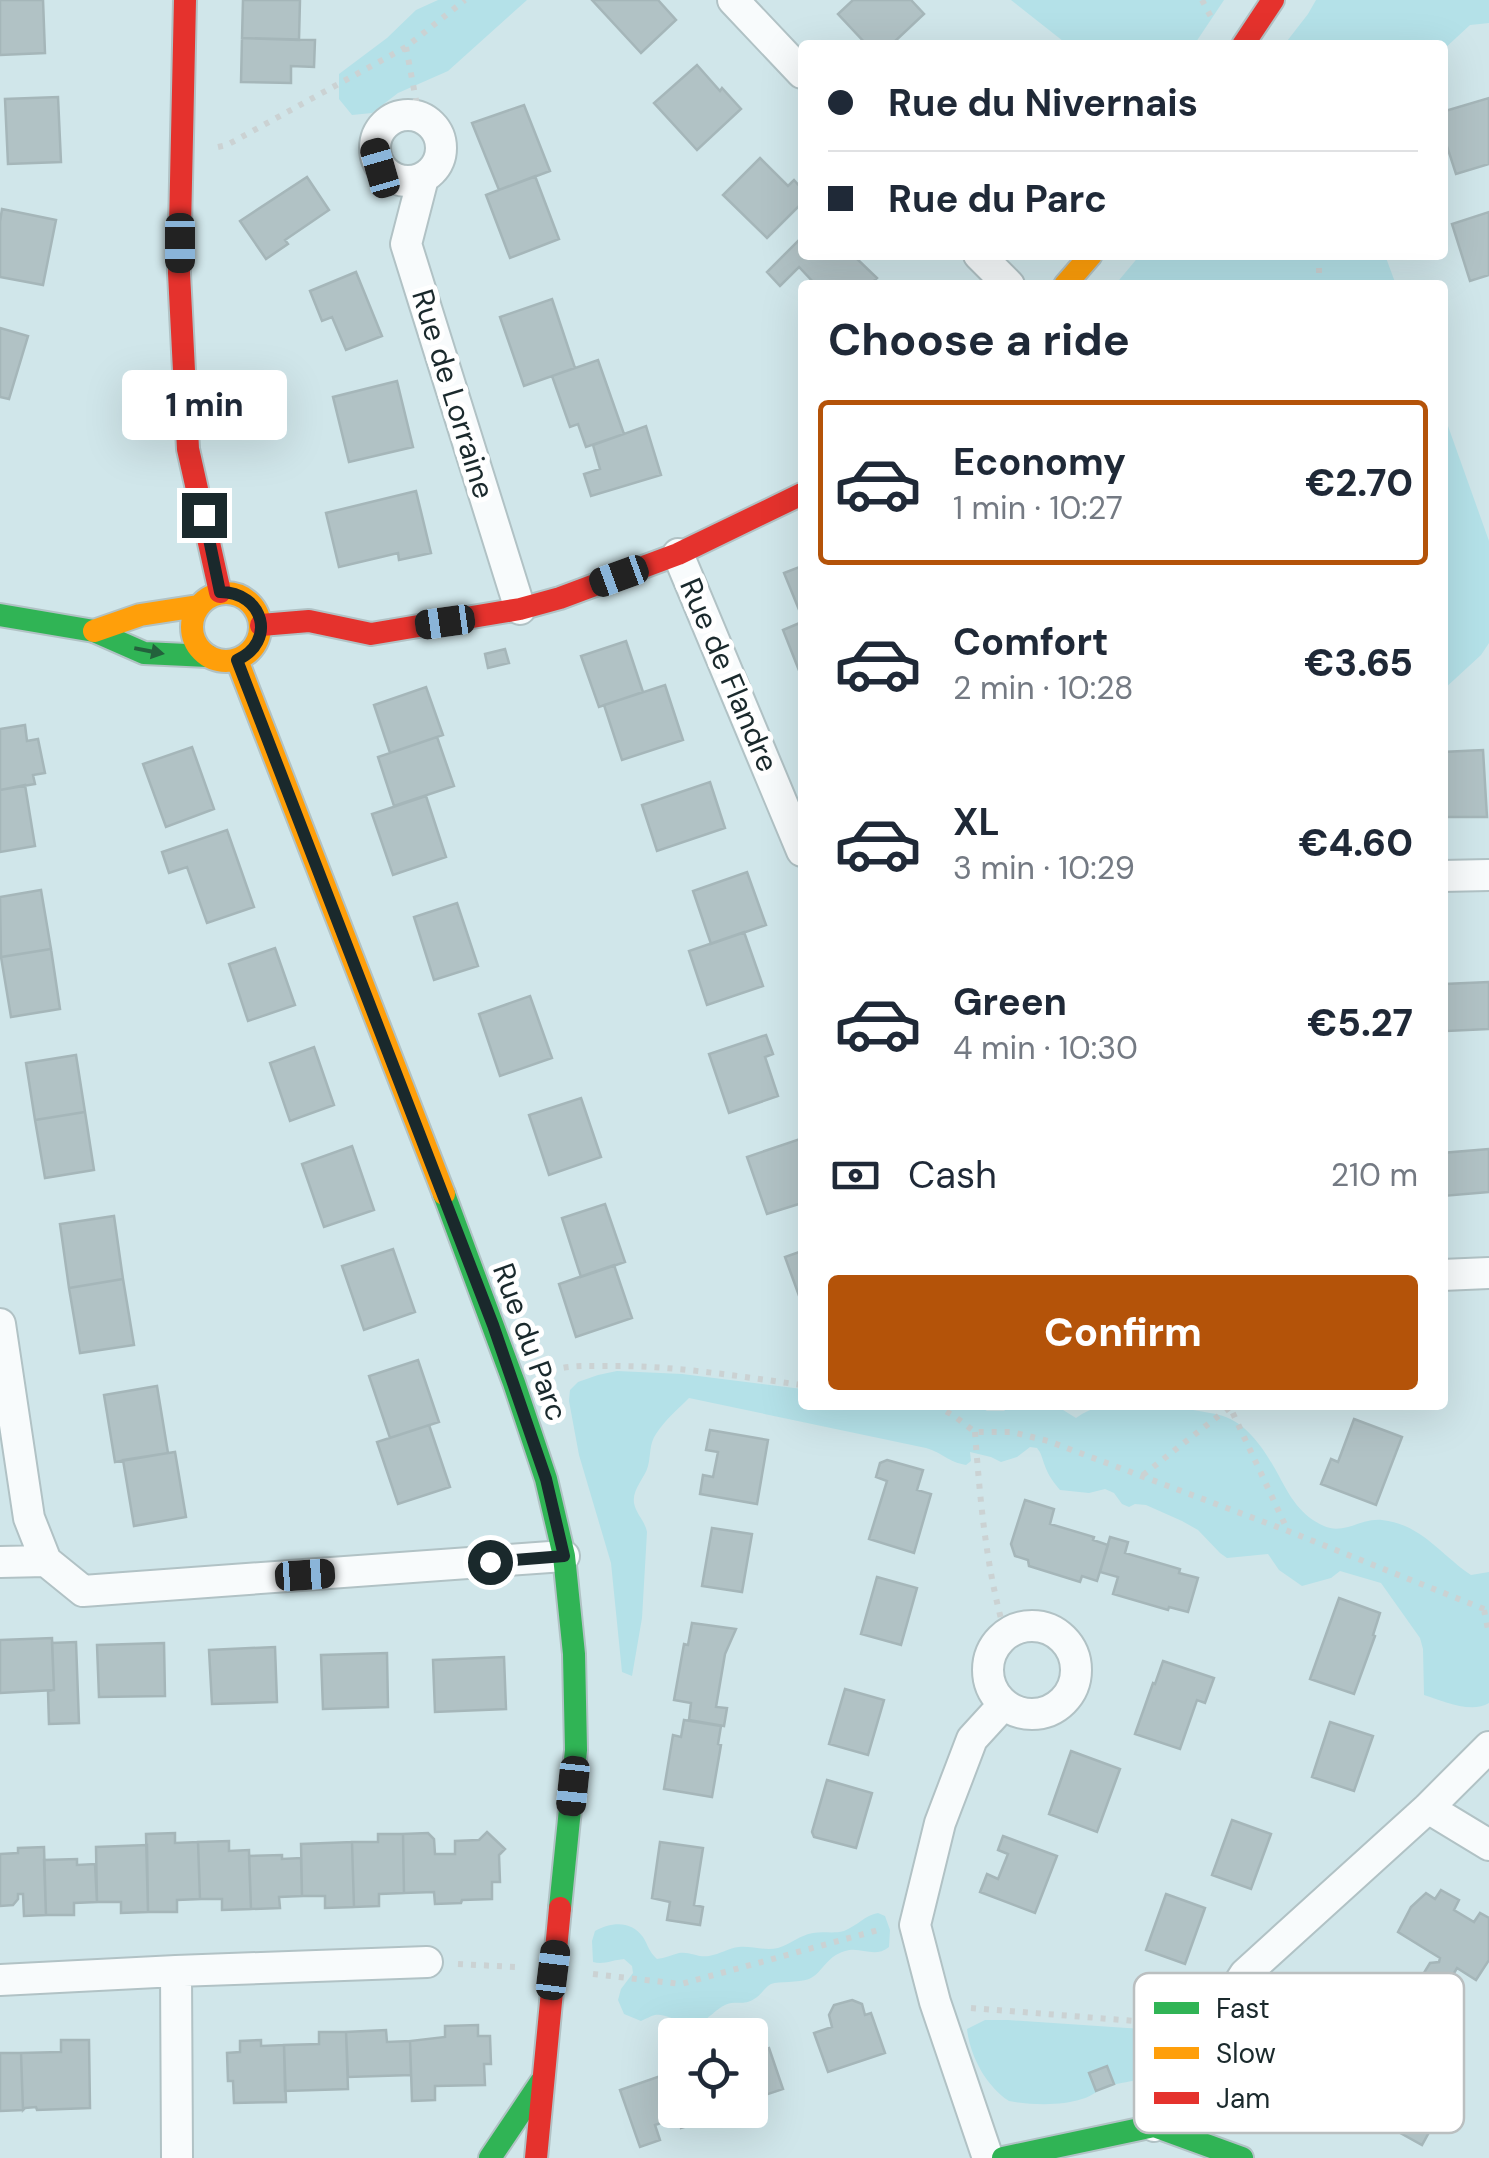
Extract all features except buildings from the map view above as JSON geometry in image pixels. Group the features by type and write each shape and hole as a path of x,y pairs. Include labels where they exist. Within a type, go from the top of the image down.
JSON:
{"street":[{"path":"185,0 179,274 188,448 220,592"},
{"path":"733,0 798,69"},
{"path":"1246,40 1273,0"},
{"path":"398,116 419,116 436,128 442,147 437,165 423,178 398,180 380,168 374,147 380,128 398,116"},
{"name":"Rue de Lorraine","path":"423,178 406,244 520,609"},
{"path":"985,260 1004,280"},
{"path":"1069,280 1087,260"},
{"path":"261,626 309,621 371,634 520,609 678,554 798,496"},
{"name":"Rue de Flandre","path":"678,554 798,841"},
{"path":"0,615 94,631 144,653 237,660 257,643 261,626 252,604 243,596 220,592 198,606 192,633 208,656"},
{"path":"94,631 140,615 198,606"},
{"name":"Rue du Parc","path":"237,660 514,1383 546,1479 564,1556 574,1654 576,1750 536,2158"},
{"path":"1448,876 1489,876"},
{"path":"1448,1276 1489,1273"},
{"path":"0,1324 29,1518 46,1561 83,1590 564,1556"},
{"path":"0,1562 46,1561"},
{"path":"1028,1624 1052,1629 1070,1645 1077,1670 1075,1685 1062,1703 1040,1714 1017,1712 1004,1704 995,1695 988,1677 996,1642 1028,1624"},
{"path":"988,2158 935,2002 915,1924 940,1823 972,1740 1004,1704"},
{"path":"1246,1973 1428,1808 1489,1747"},
{"path":"1428,1808 1489,1844"},
{"path":"0,1980 427,1962"},
{"path":"176,1970 177,2158"},
{"name":"Rue du Parc","path":"490,2158 542,2081"},
{"path":"1002,2158 1134,2130"},
{"path":"1173,2133 1242,2158"}],"path":[{"path":"180,152 226,146 406,47 465,0"},
{"path":"406,47 419,116"},
{"path":"514,1383 564,1366 634,1365 798,1383"},
{"path":"944,1410 974,1432 1012,1432 1048,1440 1487,1611 1489,1634"},
{"path":"1142,1475 1225,1410"},
{"path":"1232,1410 1288,1531"},
{"path":"974,1432 992,1590 1006,1633"},
{"path":"427,1962 681,1984 887,1928 915,1924"},
{"path":"935,2002 961,2008 1134,2021"}],"shaded area":[{"path":"438,0 527,0 448,71 398,93 372,113 352,115 339,99 339,74 416,10"},
{"path":"1011,0 1224,0 1197,40 1062,40"},
{"path":"1316,0 1489,0 1489,23 1470,25 1448,45 1448,40 1288,40"},
{"path":"1136,260 1387,260 1394,280 1119,280"},
{"path":"1448,426 1489,541 1489,643 1448,685"},
{"path":"617,1371 682,1374 798,1388 798,1410 1063,1410 1076,1418 1092,1410 1192,1410 1223,1416 1256,1441 1292,1498 1316,1522 1339,1529 1374,1520 1396,1523 1419,1534 1471,1575 1489,1572 1489,1703 1466,1707 1424,1695 1420,1638 1381,1583 1340,1571 1331,1578 1302,1586 1279,1570 1268,1554 1227,1558 1198,1530 1146,1505 1129,1507 1105,1489 1089,1493 1060,1490 1037,1448 1030,1447 1001,1462 970,1452 971,1461 966,1465 926,1448 689,1398 654,1438 648,1466 634,1498 647,1532 642,1618 632,1676 622,1672 611,1563 579,1455 569,1401 570,1390 578,1382"},
{"path":"869,1916 885,1916 890,1930 889,1947 873,1952 845,1951 809,1979 771,1984 750,2001 725,2005 707,2018 653,2015 641,2021 624,2014 618,2000 633,1973 632,1966 624,1959 593,1962 595,1931 614,1924 638,1931 657,1959 683,1953 709,1956 739,1947 778,1948 808,1934 844,1931"},
{"path":"985,2020 1134,2028 1134,2080 1065,2103 1009,2101 980,2070 967,2029"}],"traffic: fast":[{"path":"0,615 94,631 144,653 208,656"},
{"path":"444,1194 546,1479 564,1556 574,1654 576,1750 560,1908"},
{"path":"490,2158 541,2082"},
{"path":"1003,2158 1134,2130"},
{"path":"1173,2133 1242,2158"}],"traffic: slow":[{"path":"1069,280 1087,260"},
{"path":"226,593 239,595 250,603 258,614 260,627 258,640 250,651 239,659 226,661 213,659 202,651 194,640 192,627 194,614 202,603 213,595 226,593"},
{"path":"94,631 140,615 198,606"},
{"path":"237,660 444,1194"}],"traffic: jam":[{"path":"185,0 179,273 188,449 220,592"},
{"path":"1246,40 1273,0"},
{"path":"261,625 309,621 371,634 520,609 678,554 798,496"},
{"path":"536,2158 560,1908"}],"route":[{"path":"204,515 220,592 243,596 258,614 261,626 257,643 237,660 472,1266 546,1479 564,1556 490,1562"}]}
